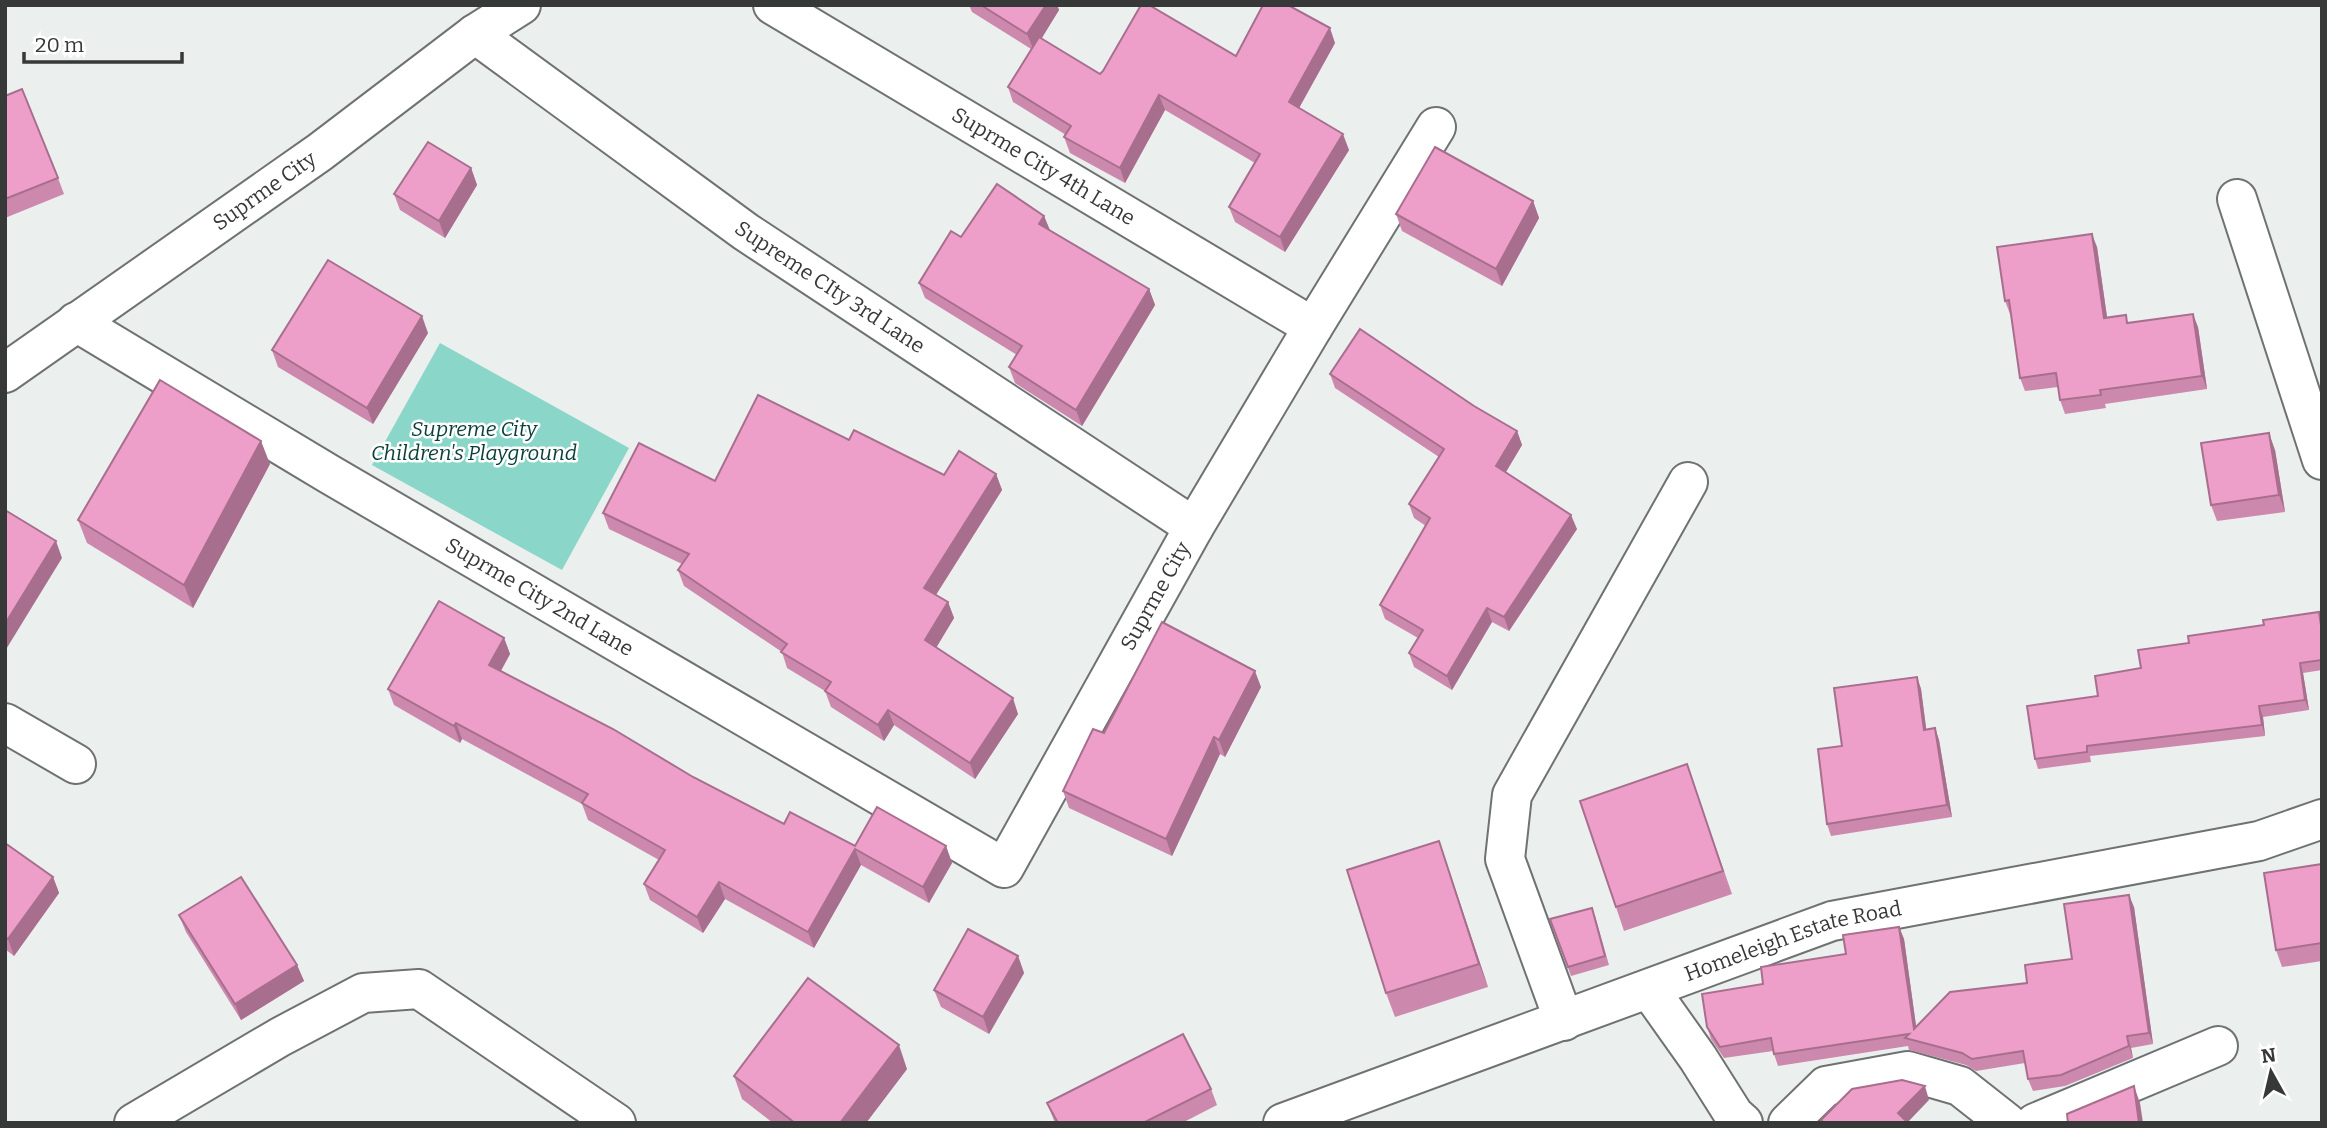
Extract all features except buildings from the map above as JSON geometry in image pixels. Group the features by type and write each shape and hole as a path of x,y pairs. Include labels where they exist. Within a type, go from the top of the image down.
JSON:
{"street":[{"name":"Suprme City","path":"5,373 320,152 475,34 521,5"},
{"name":"Suprme City 4th Lane","path":"774,5 1313,327"},
{"name":"Supreme CIty 3rd Lane","path":"475,34 746,232 1194,527"},
{"name":"Suprme City","path":"1004,868 1194,527 1436,128"},
{"path":"2237,199 2322,460"},
{"name":"Suprme City 2nd Lane","path":"76,322 329,474 1004,868"},
{"path":"1564,1021 1505,859 1512,795 1688,482"},
{"path":"5,723 76,764"},
{"name":"Homeleigh Estate Road","path":"1290,1121 1832,921 2259,841 2322,819"},
{"path":"134,1123 280,1037 363,993 419,989 616,1123"},
{"path":"1649,989 1734,1115 1743,1123"},
{"path":"2035,1123 2218,1046"},
{"path":"1788,1123 1826,1086 1908,1071 1960,1086 2007,1123"}],"green space":[{"name":"Supreme City Children's Playground","path":"440,343 629,448 562,570 372,465"}]}
